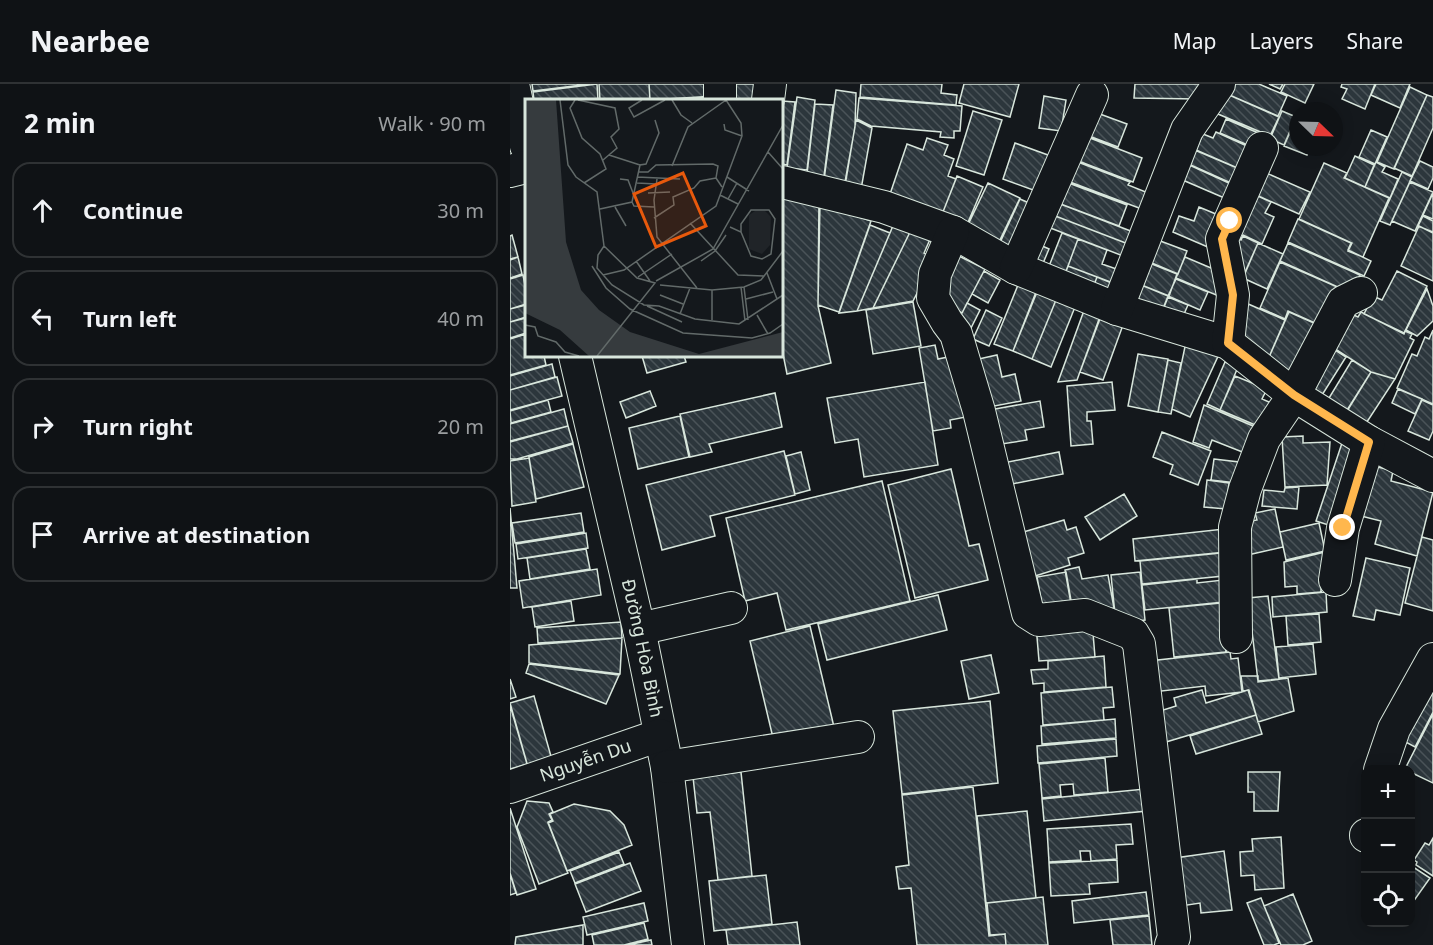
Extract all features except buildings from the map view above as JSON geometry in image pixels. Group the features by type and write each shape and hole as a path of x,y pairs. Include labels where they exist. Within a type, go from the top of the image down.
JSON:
{"street":[{"path":"513,84 525,141"},
{"path":"768,99 770,84"},
{"path":"1117,309 1187,130 1219,84"},
{"path":"1016,268 1092,95"},
{"path":"1228,343 1233,295 1222,239 1262,148"},
{"path":"510,171 525,167"},
{"path":"783,182 884,207 953,232 1016,268 1117,309 1228,343 1294,395 1369,442 1433,476"},
{"path":"953,232 935,274 933,298 956,334 980,411 1028,613 1039,620 1085,615 1133,634 1139,644 1174,937 1171,945"},
{"path":"1236,637 1235,527 1245,489 1264,439 1294,395 1343,302 1361,293"},
{"name":"Đường Hòa Bình","path":"575,357 639,629 667,767 688,945"},
{"path":"1335,580 1343,528 1369,442"},
{"path":"639,629 731,608"},
{"path":"1382,765 1394,729 1433,659"},
{"name":"Nguyễn Du","path":"510,787 660,735"},
{"path":"667,767 858,737"}],"route":[{"path":"1230,221 1222,239 1233,295 1228,343 1294,395 1369,442 1343,528"}]}
